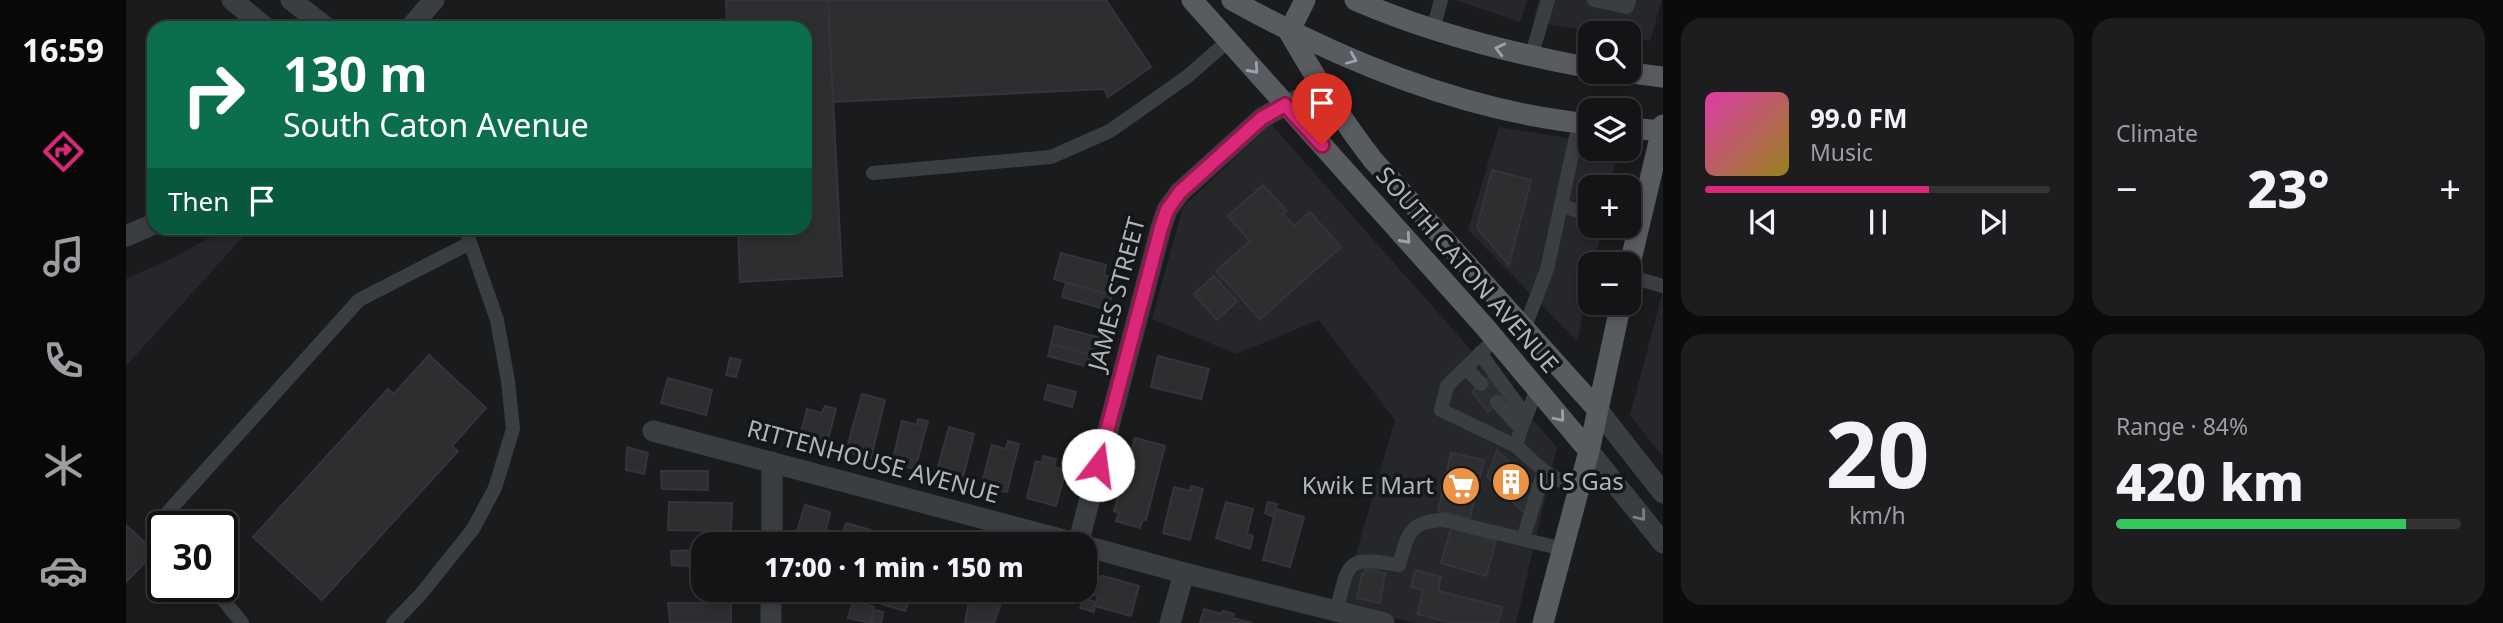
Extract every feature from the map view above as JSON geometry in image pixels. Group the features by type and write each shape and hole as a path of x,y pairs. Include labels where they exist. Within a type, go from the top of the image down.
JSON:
{"main road":[{"name":"SOUTH CATON AVENUE","path":"1192,0 1285,105 1488,346 1537,389 1589,451"},
{"path":"1232,0 1289,32 1374,68 1514,111 1578,122"},
{"path":"1289,32 1305,0"},
{"path":"1355,0 1393,17 1433,30 1531,57 1578,66"},
{"name":"SOUTH CATON AVENUE","path":"1289,32 1322,90 1373,160 1597,409"},
{"path":"1641,74 1663,76"},
{"path":"1641,128 1663,129 1641,192"},
{"path":"1542,623 1589,451 1618,315"}],"street":[{"path":"232,0 258,21"},
{"path":"291,0 318,21"},
{"path":"416,21 434,0"},
{"name":"JAMES STREET","path":"1081,532 1167,210 1180,192 1262,118 1322,90"},
{"path":"126,236 147,227"},
{"path":"1597,409 1663,493"},
{"name":"RITTENHOUSE AVENUE","path":"653,431 1033,532"},
{"path":"1589,451 1663,543"},
{"path":"772,462 772,532"},
{"path":"1097,549 1384,623"},
{"path":"1170,623 1184,573"},
{"path":"771,602 771,623"}],"lane":[{"path":"1433,30 1441,0"},
{"path":"1531,57 1548,0"},
{"path":"1594,0 1627,7 1629,0"},
{"path":"873,173 1051,157 1110,131 1188,76 1228,41"},
{"path":"1525,327 1547,269 1561,205 1578,147"},
{"path":"1561,205 1578,211"},
{"path":"393,623 421,594 473,529 495,488 513,429 497,320 467,235"},
{"path":"169,511 359,300 470,243"},
{"path":"1641,280 1663,286"},
{"path":"1523,422 1488,346 1447,386 1441,410 1516,446 1544,471 1578,491"},
{"path":"1466,368 1481,384"},
{"path":"1516,446 1537,389"},
{"path":"1497,402 1523,422"},
{"path":"1523,539 1544,471"},
{"path":"1336,611 1348,568 1356,562 1367,560 1399,565 1408,534 1419,524 1444,520 1563,549"},
{"path":"225,602 242,623"}],"shaded area":[{"path":"1455,0 1527,0 1520,22"},
{"path":"1539,0 1662,0 1650,41 1641,39 1641,21 1578,21 1578,29 1533,22"},
{"path":"1271,124 1557,447 1516,623 1415,623 1341,606 1395,420 1319,320 1236,354 1152,319 1183,207"},
{"path":"1499,127 1578,140 1578,161 1615,161 1613,175 1578,175 1578,238 1599,238 1597,252 1578,252 1578,315 1583,315 1577,341 1468,230"},
{"path":"214,235 245,235 126,366 126,279 171,259"},
{"path":"1663,291 1663,457 1630,415"}],"building":[{"path":"726,0 828,0 842,276 740,282 738,235 812,235 812,21 727,21"},
{"path":"828,0 1106,0 1151,67 1108,97 1104,89 833,102"},
{"path":"1492,170 1531,180 1509,265 1477,228"},
{"path":"1263,185 1287,211 1283,214 1294,226 1310,212 1341,247 1260,319 1216,271 1250,241 1228,216"},
{"path":"1061,253 1106,265 1104,275 1117,279 1112,295 1054,279"},
{"path":"1214,276 1237,301 1217,320 1194,294"},
{"path":"1066,283 1112,295 1108,310 1062,297"},
{"path":"1055,326 1101,338 1096,356 1051,344"},
{"path":"1051,344 1096,356 1093,368 1048,356"},
{"path":"429,355 486,408 452,446 458,451 322,600 253,537 388,389 394,394"},
{"path":"1158,356 1209,369 1201,399 1151,387"},
{"path":"730,358 741,360 736,377 726,375"},
{"path":"1491,376 1507,395 1488,412 1472,392"},
{"path":"668,378 712,390 706,415 661,403"},
{"path":"1048,385 1076,392 1072,407 1044,399"},
{"path":"862,394 885,400 871,458 846,451"},
{"path":"825,406 836,409 826,447 799,440 807,409 822,413"},
{"path":"918,419 928,421 915,469 892,463 902,421 917,425"},
{"path":"949,427 974,434 962,481 936,474"},
{"path":"1135,438 1165,446 1146,520 1143,519 1140,528 1116,521 1119,513 1114,511"},
{"path":"1008,441 1019,444 1007,492 981,486 992,445 1006,449"},
{"path":"627,447 648,453 644,474 626,470"},
{"name":"U S Gas","path":"1497,450 1535,488 1526,514 1487,477"},
{"name":"Kwik E Mart","path":"1451,453 1484,460 1470,518 1438,511"},
{"path":"1043,456 1056,459 1054,467 1066,470 1056,506 1027,498 1036,461 1042,463"},
{"path":"661,471 708,471 708,490 662,489"},
{"path":"1191,486 1203,489 1190,540 1163,533 1174,487 1190,491"},
{"path":"669,502 732,503 731,531 668,530"},
{"path":"1226,502 1253,509 1247,534 1253,536 1250,549 1216,538"},
{"path":"1268,502 1277,504 1274,517 1265,513"},
{"path":"805,505 830,512 826,532 797,532"},
{"path":"1276,509 1304,517 1290,567 1263,560"},
{"path":"846,523 871,530 870,532 843,532"},
{"path":"126,525 147,545 147,560 126,582"},
{"path":"1451,528 1496,541 1486,576 1441,563"},
{"path":"691,550 691,566 672,565 671,551"},
{"path":"1366,569 1385,573 1380,603 1357,598 1362,574 1364,575"},
{"path":"1415,570 1441,577 1438,591 1502,607 1498,623 1452,623 1417,614 1423,590 1411,587"},
{"path":"1098,577 1139,586 1131,616 1095,606"},
{"path":"853,602 874,607 870,623 848,618"},
{"path":"883,602 909,602 905,611"},
{"path":"969,602 1001,602 994,623 965,623"},
{"path":"1082,602 1095,602 1094,612 1080,608"},
{"path":"668,603 731,603 731,623 670,623"},
{"path":"1204,609 1234,614 1233,618 1252,623 1200,623"},
{"path":"874,610 883,612 881,623 871,623"}],"place":[{"name":"U S Gas","path":"1511,482"},
{"name":"Kwik E Mart","path":"1461,486"}],"route":[{"path":"1098,465 1167,210 1180,192 1262,118 1285,105 1322,145"}]}
